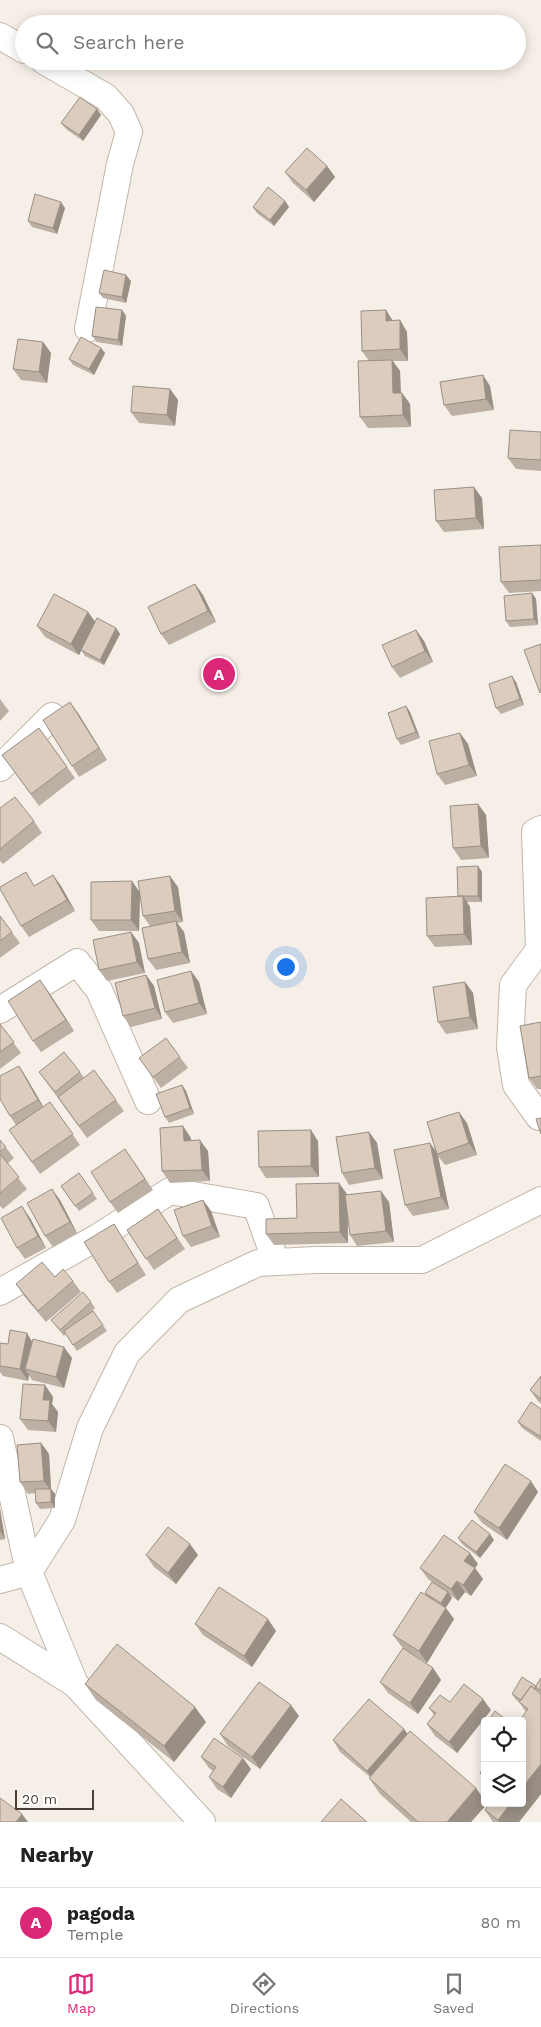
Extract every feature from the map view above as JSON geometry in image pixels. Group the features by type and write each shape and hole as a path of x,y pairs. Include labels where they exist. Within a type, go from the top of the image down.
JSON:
{"street":[{"path":"0,36 15,45"},
{"path":"60,70 106,97 121,114 129,132 120,164 88,329"},
{"path":"0,768 52,716"},
{"path":"541,829 535,832 540,948 513,985 510,1047 516,1085 539,1117 541,1116"},
{"path":"0,1010 77,962 99,990 148,1101"},
{"path":"0,1292 98,1237 170,1191 256,1206 276,1262"},
{"path":"0,1580 29,1572 62,1520 90,1428 127,1353 179,1300 258,1263 315,1260 422,1260 541,1200"},
{"path":"0,1438 29,1572 75,1684"},
{"path":"0,1637 75,1684 202,1822"}],"building":[{"path":"80,97 97,109 79,135 61,123"},
{"path":"307,148 327,166 306,190 285,172"},
{"path":"268,187 285,201 270,220 253,207"},
{"path":"35,194 61,202 53,228 28,221"},
{"path":"104,270 126,275 122,297 99,293"},
{"path":"96,307 122,310 118,340 92,336"},
{"path":"386,310 386,321 400,320 400,349 362,351 361,311"},
{"path":"81,337 101,348 89,369 69,359"},
{"path":"18,339 43,342 39,372 13,369"},
{"path":"392,360 393,393 402,393 403,415 360,417 358,361"},
{"path":"483,375 486,399 444,405 440,382"},
{"path":"133,386 170,389 167,415 131,412"},
{"path":"510,430 541,432 541,460 508,458"},
{"path":"474,487 476,518 436,521 434,490"},
{"path":"541,545 541,580 501,582 499,547"},
{"path":"195,584 208,611 161,634 148,607"},
{"path":"532,593 534,619 506,621 504,596"},
{"path":"54,594 88,612 71,644 37,626"},
{"path":"97,618 116,628 100,660 81,650"},
{"path":"416,630 425,651 392,667 382,645"},
{"path":"541,644 541,692 540,693 524,650"},
{"path":"512,676 520,699 496,708 489,684"},
{"path":"70,702 99,748 72,766 43,720"},
{"path":"406,706 416,732 397,739 388,713"},
{"path":"39,728 67,767 31,794 2,755"},
{"path":"460,733 469,765 437,774 429,741"},
{"path":"15,797 34,821 0,849 0,808"},
{"path":"478,804 481,846 453,848 450,806"},
{"path":"478,866 478,896 458,896 457,867"},
{"path":"26,872 34,886 53,875 67,900 21,926 0,887"},
{"path":"170,876 175,911 143,916 138,881"},
{"path":"132,881 131,920 91,920 91,882"},
{"path":"463,896 464,934 427,936 426,898"},
{"path":"0,916 12,932 0,941"},
{"path":"176,921 182,952 148,959 142,928"},
{"path":"131,932 137,962 99,970 93,940"},
{"path":"191,971 199,1003 165,1012 157,980"},
{"path":"146,975 155,1008 123,1016 115,983"},
{"path":"40,980 66,1020 33,1041 8,1001"},
{"path":"465,982 470,1017 438,1022 433,987"},
{"path":"541,1022 541,1076 529,1078 520,1026"},
{"path":"0,1024 14,1042 0,1052"},
{"path":"166,1038 180,1057 153,1077 139,1058"},
{"path":"64,1052 80,1072 55,1092 39,1072"},
{"path":"19,1066 38,1100 10,1116 0,1099 0,1076"},
{"path":"94,1070 116,1100 79,1126 58,1097"},
{"path":"182,1085 190,1108 165,1117 156,1094"},
{"path":"50,1102 73,1134 32,1162 9,1130"},
{"path":"459,1112 469,1143 437,1154 427,1122"},
{"path":"541,1118 541,1134 536,1119"},
{"path":"183,1126 184,1141 200,1140 202,1170 162,1171 160,1128"},
{"path":"311,1130 311,1166 259,1167 258,1131"},
{"path":"369,1132 375,1168 342,1173 336,1137"},
{"path":"0,1140 6,1147 0,1152"},
{"path":"430,1143 441,1197 405,1205 394,1150"},
{"path":"125,1149 145,1179 110,1202 91,1172"},
{"path":"0,1154 19,1177 0,1193"},
{"path":"79,1173 93,1193 75,1206 61,1186"},
{"path":"339,1183 340,1232 266,1234 266,1219 297,1218 296,1184"},
{"path":"52,1189 70,1222 45,1236 27,1203"},
{"path":"381,1191 386,1231 350,1235 345,1195"},
{"path":"203,1200 212,1226 183,1236 174,1210"},
{"path":"22,1206 38,1236 17,1248 1,1218"},
{"path":"158,1209 177,1238 146,1259 127,1230"},
{"path":"114,1224 138,1263 109,1282 84,1242"},
{"path":"42,1262 55,1277 63,1269 73,1281 38,1311 16,1284"},
{"path":"83,1292 91,1302 60,1330 51,1320"},
{"path":"93,1311 103,1325 73,1345 64,1331"},
{"path":"10,1330 27,1333 20,1369 0,1366 0,1343 8,1344"},
{"path":"33,1339 64,1347 56,1377 25,1369"},
{"path":"541,1376 541,1399 530,1390"},
{"path":"23,1384 45,1385 43,1400 50,1400 48,1421 20,1419"},
{"path":"531,1402 541,1409 541,1437 518,1422"},
{"path":"41,1443 44,1481 20,1482 17,1445"},
{"path":"505,1464 531,1481 499,1528 474,1512"},
{"path":"35,1489 51,1489 51,1502 36,1503"},
{"path":"472,1520 490,1534 476,1552 458,1538"},
{"path":"168,1527 190,1544 168,1573 146,1555"},
{"path":"444,1535 470,1553 464,1561 475,1568 463,1585 457,1581 451,1589 420,1568"},
{"path":"432,1582 448,1592 441,1603 425,1593"},
{"path":"219,1587 268,1619 244,1656 195,1624"},
{"path":"421,1592 446,1608 419,1651 393,1635"},
{"path":"117,1644 195,1707 164,1746 85,1684"},
{"path":"403,1648 433,1668 410,1703 380,1682"},
{"path":"522,1677 536,1686 535,1689 531,1686 521,1700 512,1694"},
{"path":"541,1678 541,1690 535,1687"},
{"path":"259,1682 291,1705 252,1757 220,1734"},
{"path":"464,1684 483,1699 449,1742 427,1724 436,1713 429,1708 440,1695 450,1702"},
{"path":"531,1686 541,1694 541,1764 526,1783 526,1717 522,1717 528,1709 519,1702"},
{"path":"369,1699 404,1729 367,1771 333,1740"},
{"path":"495,1711 503,1717 491,1717"},
{"path":"410,1731 476,1788 447,1822 418,1822 369,1778"},
{"path":"214,1738 243,1758 223,1787 209,1777 216,1767 201,1757"},
{"path":"0,1798 22,1814 16,1822 0,1822"},
{"path":"341,1799 367,1822 321,1822"},
{"path":"487,1807 508,1807 498,1820 485,1810"}],"place":[{"name":"pagoda","path":"219,674"}]}
